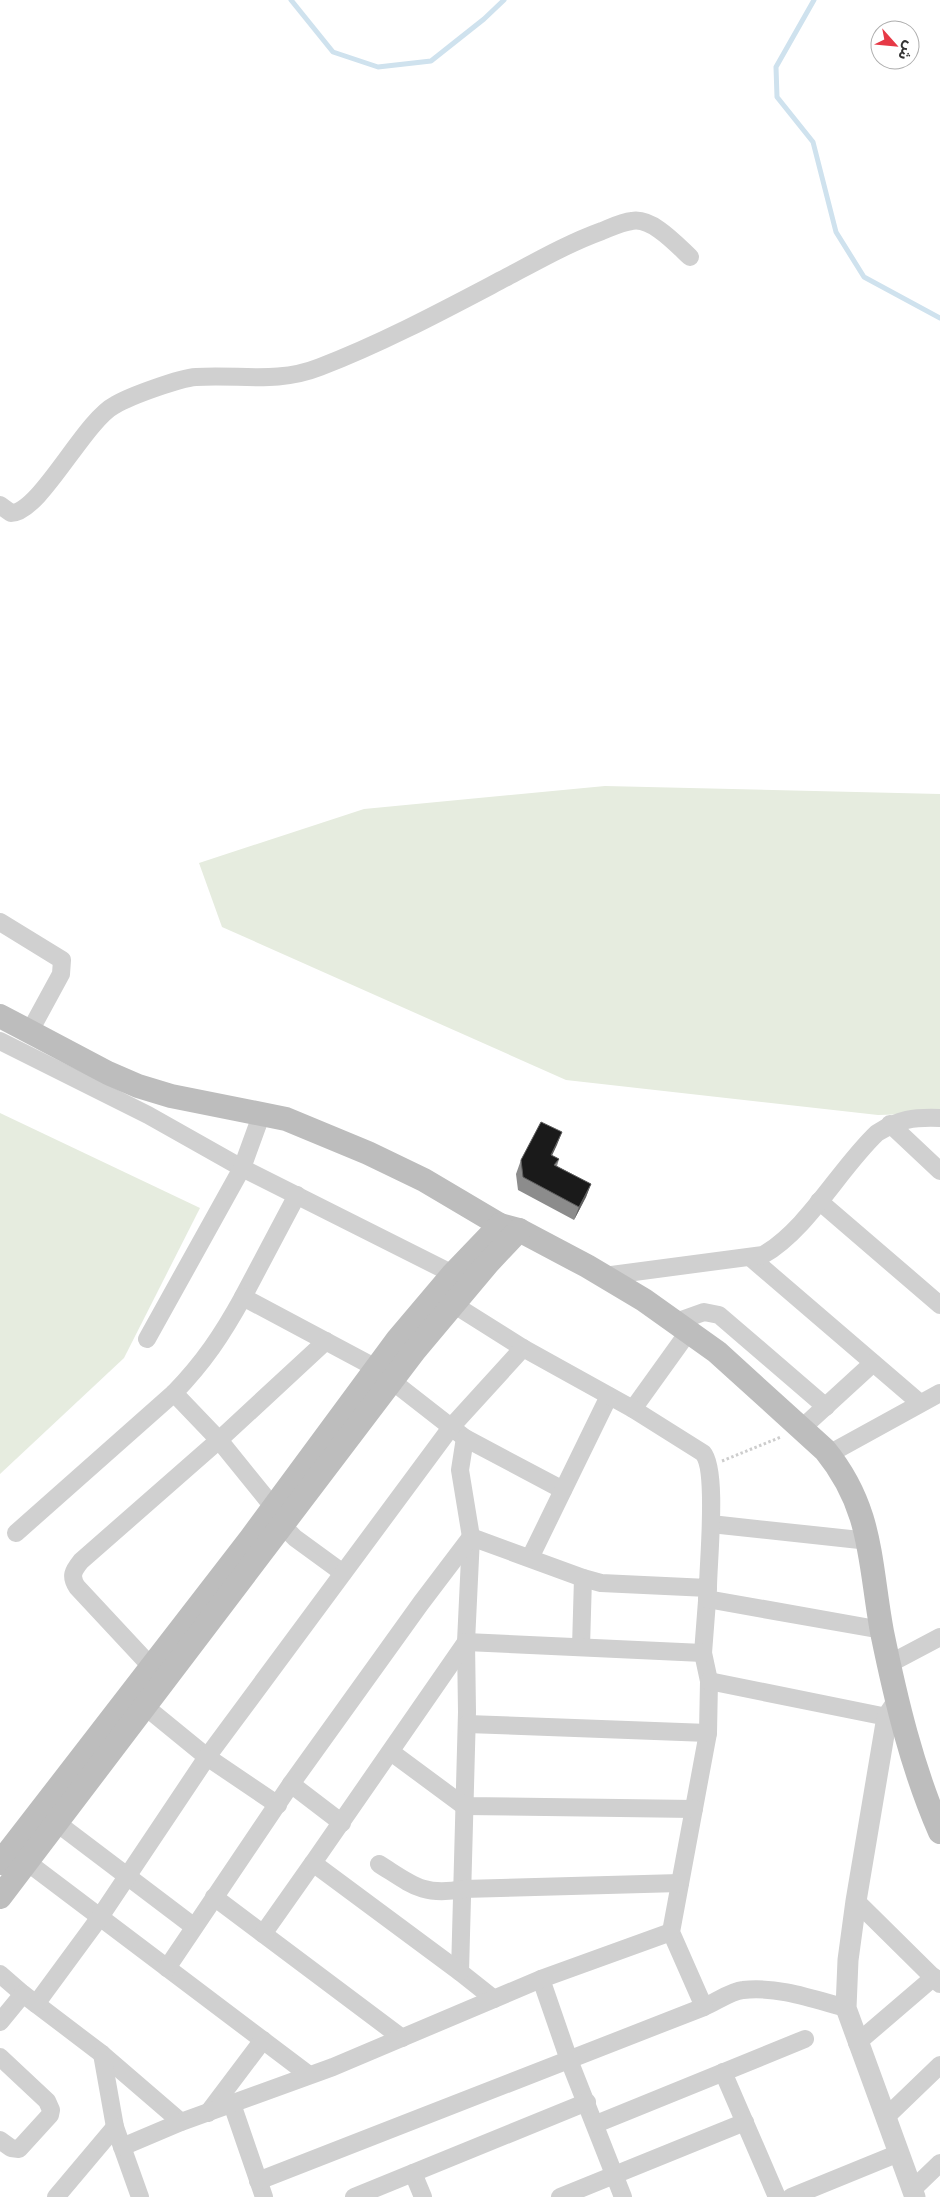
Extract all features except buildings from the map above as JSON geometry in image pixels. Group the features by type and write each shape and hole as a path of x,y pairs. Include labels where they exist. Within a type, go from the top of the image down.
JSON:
{"main road":[{"path":"0,1016 30,1032 73,1066 108,1073 171,1096 262,1113 316,1131 368,1153 424,1180 604,1276 717,1352 829,1454 839,1467 856,1499 869,1540 889,1664 892,1709 940,1832"},
{"path":"0,1863 138,1700 279,1517 407,1345 453,1274 510,1227"},
{"path":"407,1345 453,1304 510,1227"},
{"path":"0,1897 57,1823 138,1700"}],"street":[{"path":"0,505 11,513 23,509 40,492 97,420 108,409 183,380 198,377 249,379 279,377 320,367 432,317 567,245 629,221 640,221 653,226 670,238 690,257"},
{"path":"0,922 62,960 61,974 30,1032"},
{"path":"0,1041 73,1066 148,1115 242,1168 453,1274"},
{"path":"147,1338 242,1168 262,1113"},
{"path":"604,1276 763,1255 773,1249 795,1229 866,1143 890,1124 906,1118 940,1118"},
{"path":"890,1124 940,1171"},
{"path":"16,1533 174,1393 199,1367 221,1337 297,1195"},
{"path":"819,1201 940,1305"},
{"path":"751,1258 920,1403"},
{"path":"243,1297 384,1374 465,1438 563,1490"},
{"path":"453,1304 523,1348 633,1409 703,1453 709,1466 711,1524 703,1653 709,1681 708,1733 672,1932 704,2007"},
{"path":"633,1409 682,1327 704,1312 719,1315 826,1407"},
{"path":"158,1674 77,1587 73,1580 73,1573 88,1555 219,1440 326,1342"},
{"path":"0,2022 30,1999 100,1917 207,1756 452,1426 523,1348"},
{"path":"802,1428 873,1363"},
{"path":"174,1393 219,1440 279,1517 308,1549 343,1573"},
{"path":"829,1454 940,1393"},
{"path":"530,1558 609,1396"},
{"path":"460,1972 467,1724 466,1642 471,1537 460,1470 465,1438"},
{"path":"711,1524 869,1540"},
{"path":"471,1537 601,1583 707,1593 882,1630"},
{"path":"167,1968 193,1926 291,1784 421,1602 471,1537"},
{"path":"581,1647 583,1578"},
{"path":"889,1664 940,1638"},
{"path":"466,1642 703,1653"},
{"path":"264,1934 466,1642"},
{"path":"709,1681 892,1709 856,1901 848,1960 846,2008 857,2043 914,2193 940,2163"},
{"path":"138,1700 207,1756 278,1805"},
{"path":"467,1724 708,1733"},
{"path":"391,1752 464,1806 694,1809"},
{"path":"291,1784 342,1823"},
{"path":"57,1823 193,1926"},
{"path":"27,1862 309,2076"},
{"path":"313,1864 494,1999"},
{"path":"379,1864 423,1890 445,1893 463,1889 680,1884"},
{"path":"214,1897 402,2038"},
{"path":"856,1901 937,1981 857,2043"},
{"path":"122,2147 182,2122 309,2076 541,1980 672,1932"},
{"path":"0,1974 102,2054 182,2122"},
{"path":"541,1980 569,2060 596,2124 623,2197"},
{"path":"232,2104 261,2189 742,1990 772,1990 846,2008"},
{"path":"596,2124 805,2039"},
{"path":"208,2113 263,2040"},
{"path":"102,2054 115,2127 140,2197"},
{"path":"0,2057 47,2101 51,2110 50,2115 19,2149 11,2148 0,2140"},
{"path":"885,2118 940,2065"},
{"path":"723,2072 777,2197"},
{"path":"354,2197 587,2102"},
{"path":"560,2197 745,2122"},
{"path":"56,2197 115,2127"},
{"path":"791,2197 899,2153"},
{"path":"413,2173 423,2197"}],"path":[{"path":"709,1466 802,1428"}],"shaded area":[{"path":"605,786 940,794 940,1113 878,1115 566,1080 222,927 199,863 364,809"},
{"path":"0,1113 200,1208 124,1358 0,1474"}],"waterway":[{"path":"291,0 333,52 378,67 431,61 484,19 504,0"},
{"path":"814,0 776,67 777,97 813,142 836,232 864,277 940,318"}]}
